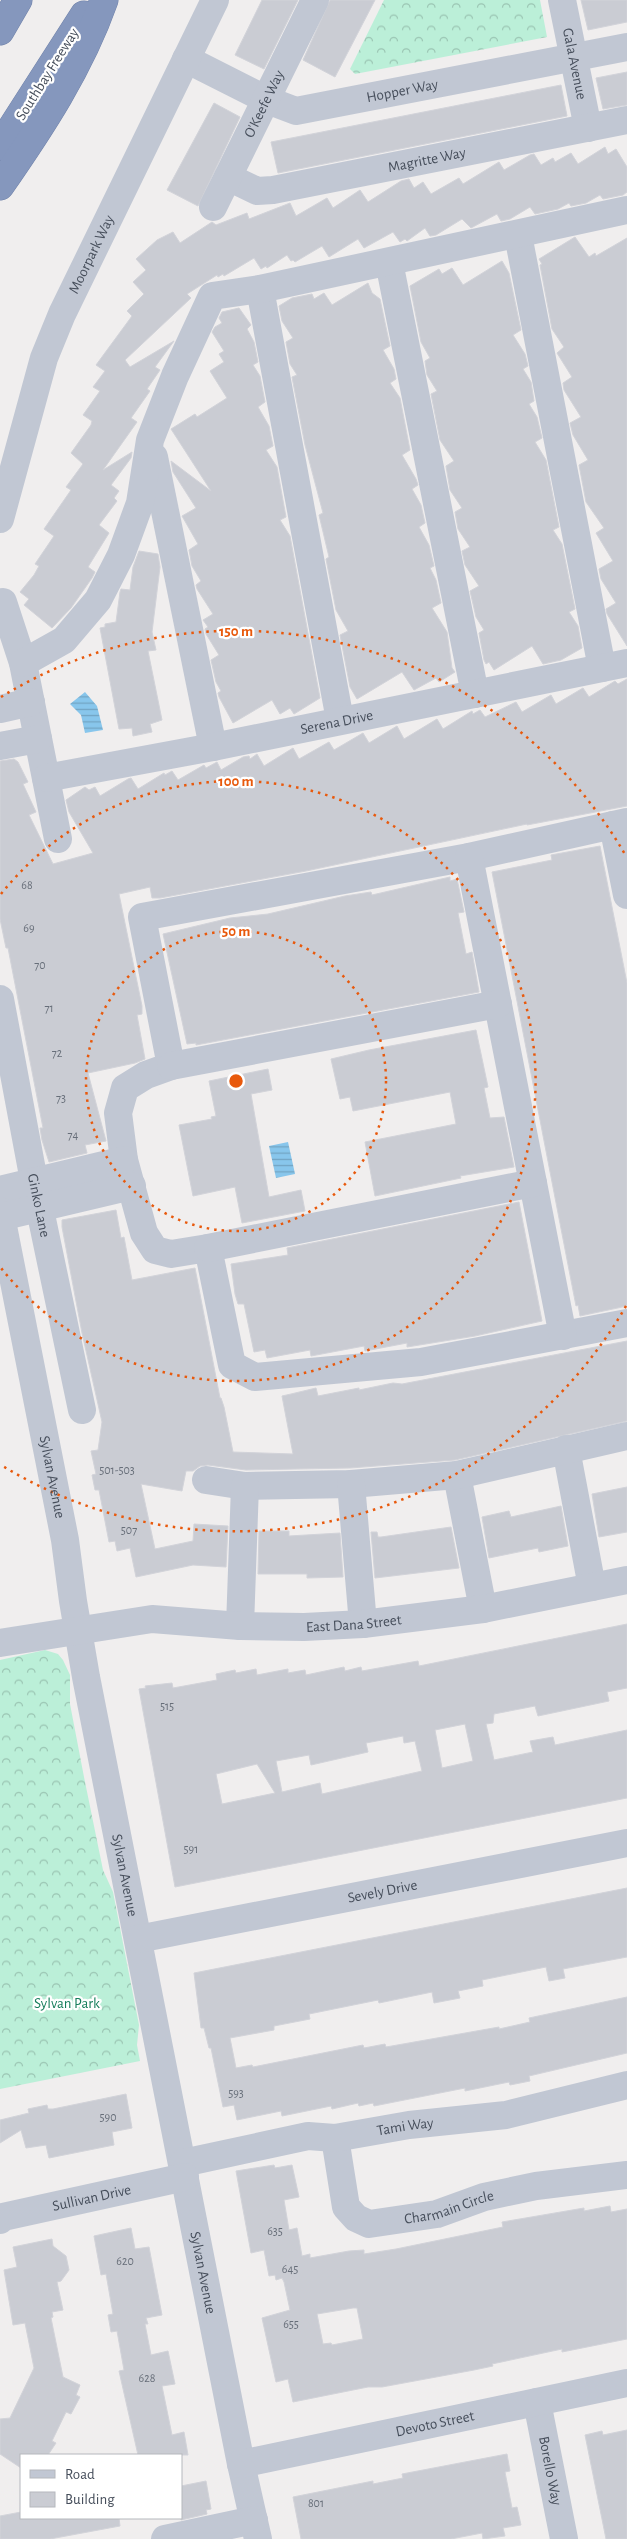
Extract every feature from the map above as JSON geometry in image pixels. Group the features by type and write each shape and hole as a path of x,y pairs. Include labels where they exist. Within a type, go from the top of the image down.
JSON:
{"highway":[{"path":"0,31 18,0"},
{"name":"Southbay Freeway","path":"0,146 93,0"},
{"path":"0,186 45,120 79,60 104,0"}],"street":[{"name":"Moorpark Way","path":"0,519 11,486 36,386 58,323 215,0"},
{"name":"O'Keefe Way","path":"213,207 315,0"},
{"name":"Gala Avenue","path":"562,0 588,128"},
{"name":"Hopper Way","path":"186,59 267,100 288,109 303,110 627,47"},
{"name":"Magritte Way","path":"228,177 257,191 273,190 627,120"},
{"path":"24,663 64,640 98,600 121,554 140,503 150,440 175,376 212,296 260,289 518,235 627,210"},
{"path":"518,235 615,666"},
{"path":"389,262 474,694"},
{"path":"260,289 340,720"},
{"path":"150,440 213,747"},
{"path":"3,602 24,663 58,840"},
{"name":"Serena Drive","path":"46,778 213,747 615,666"},
{"path":"0,709 31,702"},
{"path":"0,746 38,740"},
{"path":"171,1066 142,917 468,857 620,823 627,895"},
{"path":"468,857 563,1336"},
{"name":"Ginko Lane","path":"0,999 37,1194 82,1410"},
{"path":"498,1004 171,1066 146,1075 126,1088 118,1112 124,1160 144,1233 155,1250 171,1254 533,1183"},
{"path":"1,1214 37,1194 124,1160"},
{"path":"0,1190 37,1194 132,1186"},
{"name":"Sylvan Avenue","path":"1,1214 66,1540 78,1629 138,1939 241,2464 256,2529"},
{"path":"208,1248 232,1365 255,1377 421,1362 627,1323"},
{"path":"206,1480 245,1486 351,1484 457,1475 627,1436"},
{"path":"566,1449 592,1587"},
{"path":"457,1475 483,1609"},
{"path":"351,1484 363,1624"},
{"path":"240,1626 245,1486"},
{"name":"East Dana Street","path":"0,1643 78,1629 152,1619 240,1626 304,1627 363,1624 483,1609 627,1580"},
{"name":"Sevely Drive","path":"138,1939 627,1843"},
{"name":"Tami Way","path":"184,2170 308,2136 335,2138 409,2125 506,2115 627,2084"},
{"name":"Charmain Circle","path":"335,2138 346,2207 356,2218 369,2224 437,2214 484,2197 536,2186 627,2175"},
{"name":"Sullivan Drive","path":"0,2220 3,2217 184,2170"},
{"name":"Devoto Street","path":"241,2464 627,2384"},
{"name":"Borello Way","path":"537,2402 564,2539"},
{"path":"164,2539 256,2529"}],"green space":[{"path":"384,0 540,0 547,37 355,74 350,69"},
{"name":"Sylvan Park","path":"45,1650 58,1654 70,1675 70,1704 84,1777 103,1870 113,1892 139,2025 137,2045 140,2061 0,2089 0,1660"}],"water":[{"path":"85,692 97,706 103,730 85,733 81,715 70,704"},
{"path":"288,1142 295,1174 276,1178 269,1146"}],"building":[{"path":"262,0 298,0 264,69 235,55"},
{"path":"330,0 375,0 335,77 303,60"},
{"path":"581,0 627,0 627,22 588,30"},
{"path":"627,72 627,105 603,109 596,78"},
{"path":"561,85 567,116 278,173 271,142"},
{"path":"214,103 240,117 198,206 167,190"},
{"path":"605,147 608,154 616,149 627,167 627,192 623,195 603,199 600,195 586,203 571,206 569,203 558,209 535,214 530,207 510,219 501,221 497,214 471,228 462,219 436,235 430,236 425,228 407,241 405,239 400,242 393,232 364,248 358,239 329,257 322,246 295,262 291,261 287,255 267,268 266,266 261,269 254,258 224,276 223,274 218,277 217,275 187,294 191,298 125,360 130,367 174,341 155,367 160,370 147,389 150,391 131,418 137,422 103,470 132,452 131,458 111,485 119,491 114,498 117,501 99,525 109,533 88,567 95,572 92,578 71,608 52,628 24,605 29,599 20,592 34,575 39,566 35,564 54,536 44,529 71,490 66,487 83,464 71,453 91,425 92,421 83,415 100,391 93,387 105,371 96,365 132,316 127,311 144,294 133,282 146,270 136,259 157,240 173,232 180,243 212,222 216,225 247,213 249,219 290,203 296,216 327,198 333,208 360,190 368,202 401,181 409,179 414,188 423,182 431,194 459,178 463,184 499,162 504,170 534,154 541,165 553,158 555,162 571,153 578,164"},
{"path":"575,237 589,257 595,253 596,256 627,238 627,646 607,614 606,609 616,603 601,579 599,569 613,561 596,533 604,528 586,502 579,465 588,460 573,435 570,423 581,417 564,390 563,383 572,377 557,353 564,347 552,329 540,265 542,264 539,259"},
{"path":"502,261 509,273 521,330 513,335 525,354 528,366 523,369 531,382 534,401 529,404 537,417 542,438 535,442 546,460 559,527 553,530 562,544 575,609 569,612 578,626 582,648 561,660 543,664 532,646 494,670 489,662 486,664 484,660 479,633 484,630 476,617 470,591 479,586 465,565 462,551 470,547 458,529 455,512 462,508 450,490 446,466 454,461 440,440 431,394 437,391 427,375 425,361 430,358 421,342 410,286 439,269 442,274 452,268 463,285"},
{"path":"368,283 372,293 380,299 390,346 383,350 394,369 396,379 390,383 400,398 410,450 402,455 418,485 412,489 421,505 425,523 419,527 429,545 434,566 430,568 436,580 441,603 432,608 447,632 452,668 455,672 439,682 436,678 414,690 402,672 357,699 350,687 340,635 348,631 336,610 326,559 329,557 319,515 323,513 305,445 292,377 297,375 290,364 286,342 293,338 282,321 279,306 292,298 312,294 314,299 324,293 332,305"},
{"path":"239,308 251,325 247,329 254,342 258,362 253,365 260,376 265,402 258,407 269,426 273,446 266,450 277,467 286,517 280,520 290,536 320,698 294,714 290,708 280,714 272,700 233,723 219,697 218,693 221,691 216,682 211,660 219,655 206,634 205,629 208,627 203,620 213,614 197,589 196,585 201,581 192,566 189,550 198,544 182,516 196,508 173,472 171,461 211,491 171,429 195,414 197,417 227,398 210,371 224,362 219,354 224,351 212,332 215,327 222,323 219,318 222,312"},
{"path":"139,551 158,554 160,567 152,632 156,650 148,651 162,720 150,724 152,732 133,736 132,728 119,729 100,628 105,627 105,624 116,622 120,592 121,589 130,590 133,567"},
{"path":"627,679 627,806 527,824 306,871 160,898 152,898 150,887 119,894 142,1006 142,1014 137,1015 145,1059 88,1073 106,1141 85,1145 87,1153 49,1162 42,1140 40,1128 43,1128 8,948 6,948 0,919 0,761 14,759 18,762 28,782 23,784 36,812 29,815 53,864 93,853 69,812 66,800 85,787 89,790 95,787 100,796 131,778 138,789 164,773 165,775 172,771 178,780 204,765 206,768 217,762 221,770 243,757 249,756 250,759 257,754 264,766 293,748 299,759 329,742 334,750 363,733 369,743 397,726 404,739 437,719 443,729 472,711 473,714 480,710 485,717 516,702 522,712 551,695 556,704 583,688 589,697 615,681 618,684"},
{"path":"600,846 627,983 627,1306 580,1316 578,1305 576,1306 492,872 552,860 551,855"},
{"path":"450,877 450,881 457,879 464,912 458,913 466,954 472,952 479,992 196,1045 196,1043 187,1044 163,934 230,918 268,914 345,896 371,892 372,895"},
{"path":"476,1030 488,1087 484,1088 490,1118 504,1117 514,1167 460,1176 461,1178 375,1196 365,1142 456,1124 450,1092 353,1111 350,1097 340,1099 331,1059"},
{"path":"268,1069 272,1090 251,1094 269,1197 301,1190 305,1211 242,1223 235,1187 193,1196 179,1125 212,1119 211,1117 216,1116 209,1081"},
{"path":"519,1202 542,1321 475,1336 407,1347 407,1343 365,1351 364,1346 311,1356 310,1350 267,1358 265,1350 254,1352 244,1304 238,1304 235,1294 231,1264 288,1255 287,1248"},
{"path":"116,1210 121,1238 124,1237 132,1280 195,1268 220,1398 224,1407 233,1452 293,1454 282,1396 316,1388 318,1396 393,1383 402,1384 627,1341 627,1421 455,1460 350,1468 246,1470 208,1465 200,1466 193,1471 186,1471 182,1491 141,1484 155,1549 193,1541 194,1524 228,1526 226,1567 193,1565 136,1577 130,1548 117,1551 115,1541 109,1542 99,1490 95,1490 92,1475 96,1474 91,1451 98,1450 102,1422 82,1333 62,1227 62,1220"},
{"path":"627,1487 627,1532 599,1537 592,1494"},
{"path":"561,1506 568,1546 539,1552 538,1548 489,1558 482,1517 509,1511 511,1517"},
{"path":"451,1527 459,1568 375,1578 371,1532 377,1532 378,1537 381,1537"},
{"path":"259,1531 289,1531 289,1536 340,1533 343,1577 307,1578 307,1574 258,1574"},
{"path":"627,1624 627,1688 607,1692 609,1701 538,1716 535,1706 494,1714 493,1723 486,1724 494,1760 533,1752 530,1741 553,1737 555,1745 627,1730 627,1798 175,1887 139,1689 146,1688 145,1686 172,1683 173,1688 217,1680 216,1674 235,1670 236,1673 256,1669 257,1675 288,1669 288,1673 305,1670 306,1675 344,1667 345,1671 361,1667 362,1671 418,1661 419,1666","holes":["465,1724 473,1761 442,1768 435,1730","403,1736 404,1743 415,1741 422,1771 322,1794 320,1783 282,1792 276,1761 309,1755 311,1765 368,1752 366,1743","257,1764 275,1793 222,1804 216,1774"]},
{"path":"627,1888 627,1957 563,1969 565,1978 549,1981 546,1967 482,1980 483,1986 458,1991 460,1998 434,2003 432,1992 379,2003 378,2000 309,2014 310,2019 274,2026 274,2030 230,2038 236,2068 252,2065 253,2067 363,2045 364,2048 385,2044 386,2047 499,2027 499,2029 530,2022 529,2018 627,1997 627,2053 529,2076 530,2081 510,2085 509,2082 465,2091 465,2088 374,2106 373,2103 359,2106 358,2103 332,2109 331,2106 282,2116 281,2111 237,2120 234,2105 223,2107 211,2048 209,2048 204,2028 201,2028 194,1973"},
{"path":"126,2094 132,2128 112,2132 114,2145 49,2158 46,2145 26,2148 21,2130 0,2143 0,2120 29,2113 28,2109 47,2105 48,2109 53,2109"},
{"path":"274,2165 275,2168 292,2165 299,2197 284,2200 289,2230 297,2228 302,2256 310,2254 310,2258 349,2251 364,2250 364,2254 396,2249 503,2227 502,2222 584,2208 584,2211 610,2206 611,2212 627,2209 627,2339 562,2352 562,2349 492,2364 493,2366 474,2370 382,2387 368,2387 293,2402 288,2379 276,2382 262,2318 290,2310 284,2282 282,2278 276,2280 275,2275 269,2276 264,2250 251,2253 236,2171","holes":["357,2308 363,2339 332,2345 331,2343 323,2344 317,2314"]},
{"path":"131,2228 135,2249 149,2247 162,2315 146,2318 148,2324 145,2324 151,2355 168,2351 175,2384 162,2386 172,2435 184,2432 188,2455 138,2454 119,2371 124,2370 117,2331 111,2332 108,2315 113,2314 106,2274 101,2275 94,2236"},
{"path":"52,2239 53,2246 66,2256 69,2270 61,2281 57,2282 63,2310 52,2312 53,2317 51,2318 63,2377 80,2385 76,2395 80,2397 71,2414 66,2412 52,2441 56,2443 49,2454 20,2454 20,2467 0,2454 0,2419 10,2418 34,2368 25,2323 13,2325 4,2270 17,2267 13,2247"},
{"path":"627,2430 627,2539 606,2539 585,2435 602,2431 603,2435"},
{"path":"507,2454 510,2471 505,2472 512,2508 517,2507 521,2525 503,2528 505,2536 483,2539 482,2533 451,2539 301,2539 293,2497 373,2481 373,2484 403,2478 402,2474"},
{"path":"206,2481 211,2509 206,2510 207,2514 181,2520 182,2486"},
{"path":"20,2512 20,2519 119,2519 120,2526 50,2539 0,2539 0,2516"}]}
